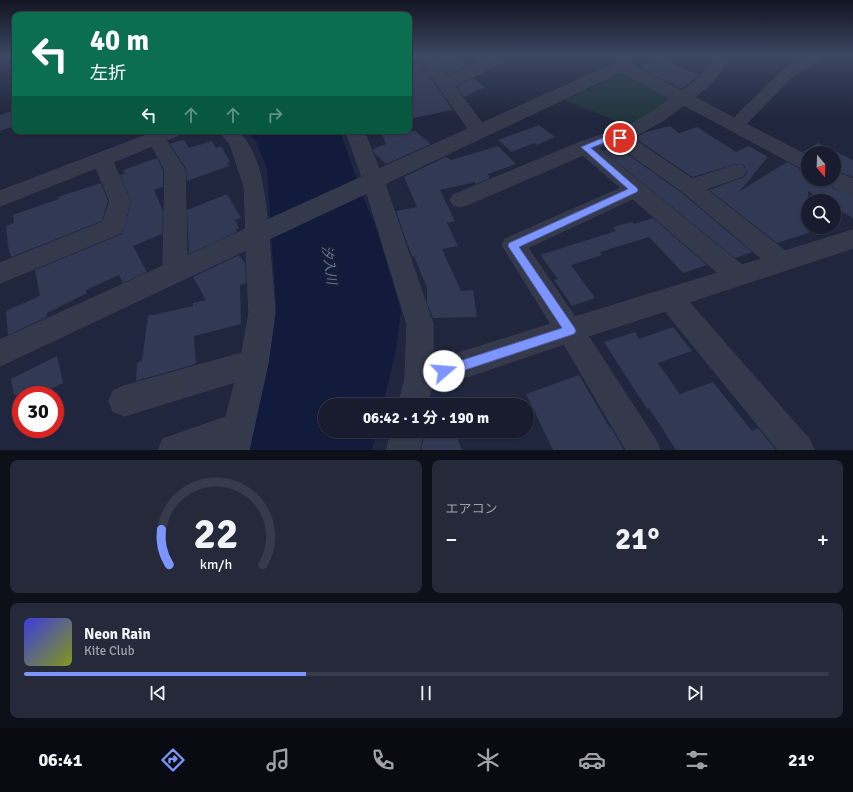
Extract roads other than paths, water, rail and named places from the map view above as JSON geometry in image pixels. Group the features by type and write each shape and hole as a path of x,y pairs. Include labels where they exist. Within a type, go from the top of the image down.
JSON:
{"street":[{"path":"439,76 480,133"},
{"path":"445,84 462,76"},
{"path":"0,353 480,133 590,76"},
{"path":"652,76 683,97 801,160"},
{"path":"460,200 585,147 607,139 620,138 658,116 701,85 710,76"},
{"path":"736,125 785,76"},
{"path":"0,200 165,134 175,170 175,272"},
{"path":"174,450 236,439 254,363 262,313 254,186 239,143 231,134"},
{"path":"356,134 374,182 420,324 416,392 570,331 853,239"},
{"path":"620,138 690,187 782,262"},
{"path":"585,147 634,190 738,276"},
{"path":"0,273 113,227 120,201 102,159"},
{"path":"690,187 736,171"},
{"path":"841,182 853,188"},
{"path":"634,190 513,246 570,331 644,450"},
{"path":"670,298 798,450"},
{"path":"124,401 254,363"},
{"path":"403,450 406,438"}],"water":[{"name":"汐入川","path":"248,134 341,134 363,197 376,227 401,311 396,350 385,398 318,398 318,438 375,438 372,450 248,450 276,306 267,169 256,141"}]}
